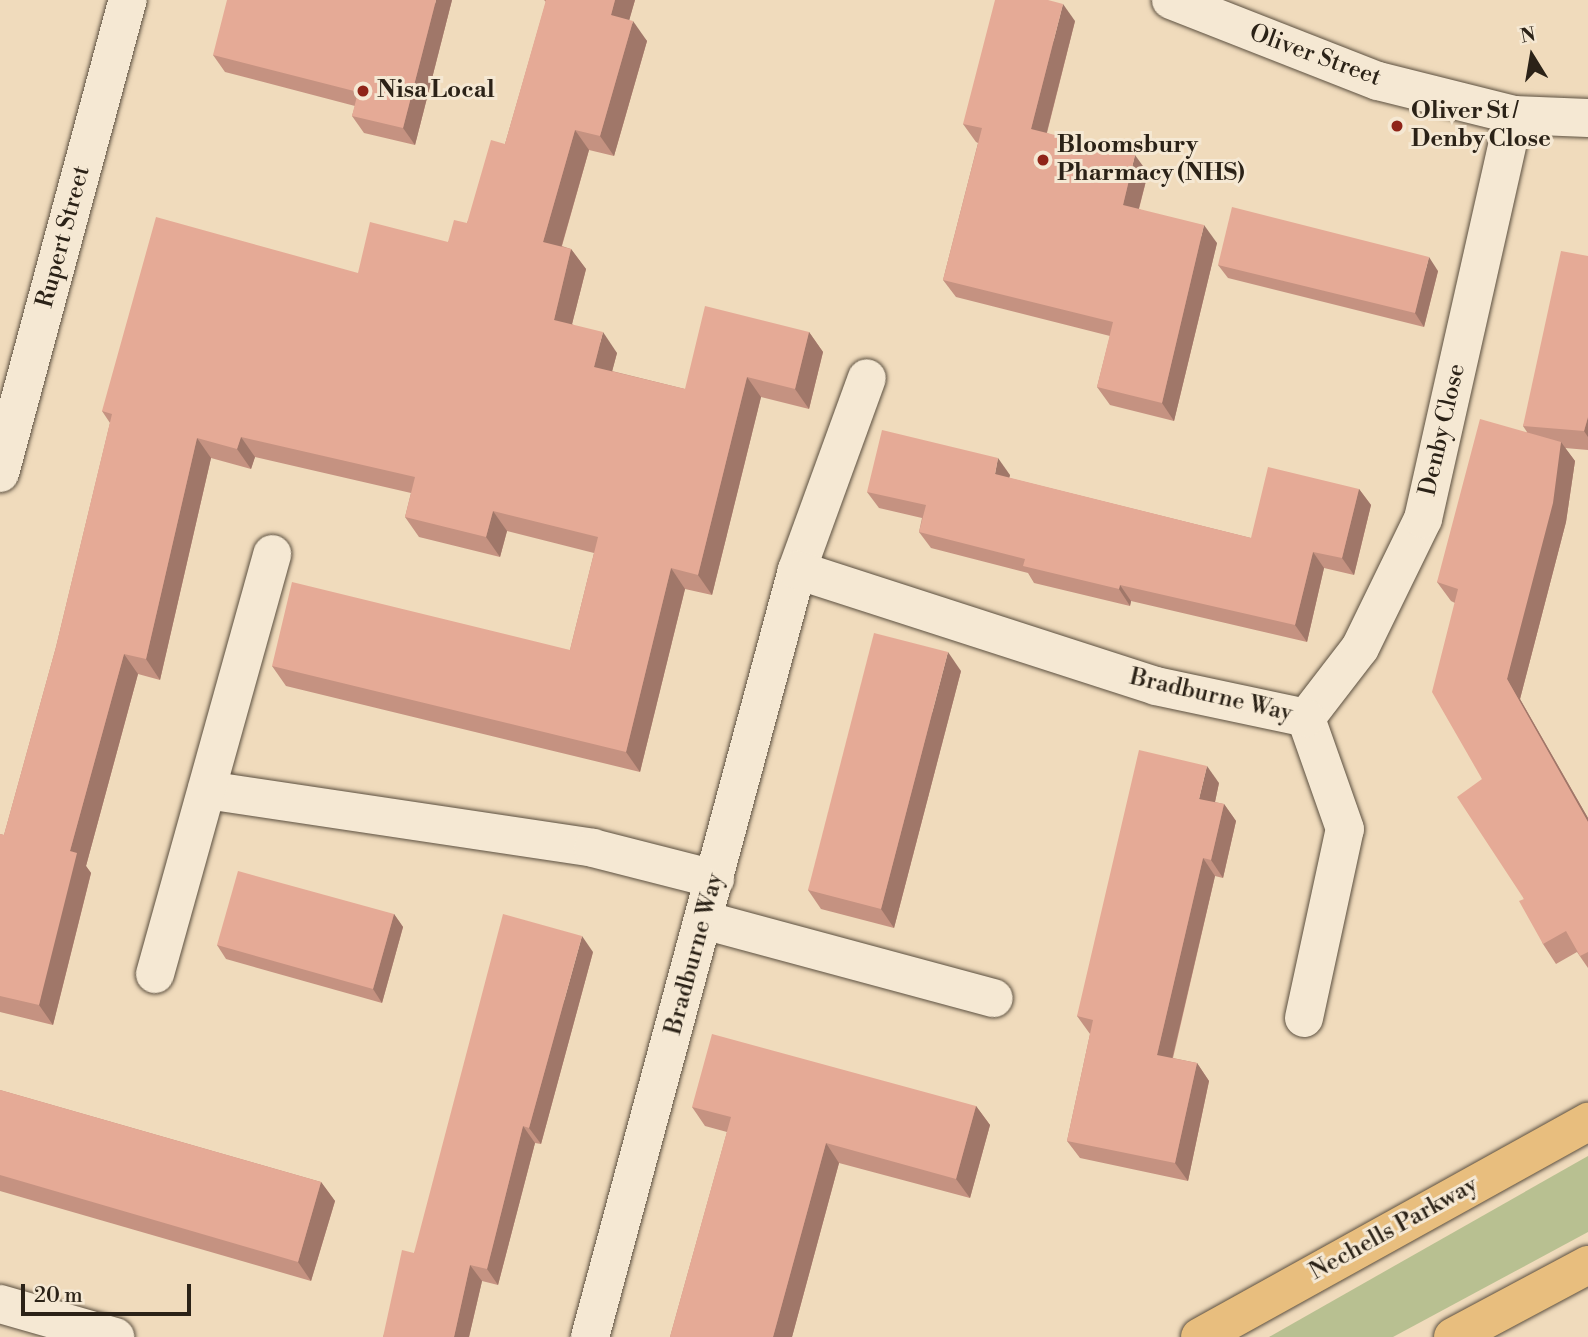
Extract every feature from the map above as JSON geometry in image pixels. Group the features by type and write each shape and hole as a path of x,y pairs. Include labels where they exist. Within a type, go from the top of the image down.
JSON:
{"main road":[{"name":"Nechells Parkway","path":"1200,1337 1588,1122"},
{"path":"1453,1337 1588,1265"}],"street":[{"name":"Rupert Street","path":"0,473 128,0"},
{"name":"Oliver Street","path":"1171,0 1378,81 1514,114 1588,118"},
{"name":"Denby Close","path":"1306,718 1360,648 1423,519 1514,114"},
{"name":"Bradburne Way","path":"590,1337 797,570 867,378"},
{"path":"155,974 272,554"},
{"name":"Bradburne Way","path":"797,570 1156,685 1306,718"},
{"path":"1304,1018 1345,829 1306,718"},
{"path":"206,790 593,848 715,879"},
{"path":"704,920 994,998"},
{"path":"0,1304 52,1329 115,1337"}],"green space":[{"path":"1588,1156 1588,1232 1393,1337 1269,1337"}],"building":[{"name":"Nisa Local","path":"227,0 436,0 403,128 352,116 358,92 213,55"},
{"path":"546,0 615,0 611,15 633,21 600,136 575,130 543,242 571,249 554,320 603,332 594,367 685,389 705,306 809,332 795,389 747,377 698,575 671,568 626,752 272,666 292,582 570,650 598,537 493,511 486,537 405,517 415,477 241,437 237,449 197,438 146,659 124,654 70,851 77,853 39,1005 0,996 0,834 4,835 56,647 112,414 102,411 156,217 358,273 370,222 448,242 454,220 467,223 491,140 505,144"},
{"name":"Bloomsbury Pharmacy (NHS)","path":"995,0 1048,0 1063,4 1031,129 1135,155 1123,205 1204,225 1162,403 1097,387 1113,322 943,280 982,128 963,124"},
{"path":"1232,207 1429,257 1415,313 1218,265"},
{"path":"1561,251 1588,256 1588,417 1584,431 1523,426"},
{"path":"1480,419 1561,442 1553,503 1507,679 1588,822 1588,952 1580,956 1566,931 1543,944 1519,901 1524,899 1457,797 1482,779 1432,692 1458,589 1437,582"},
{"path":"882,430 998,458 995,474 1251,538 1268,467 1359,489 1342,558 1313,552 1295,625 1120,585 1119,589 1023,566 1025,559 919,532 926,505 867,492"},
{"path":"874,633 948,652 881,909 808,890"},
{"path":"1139,750 1207,766 1199,799 1224,804 1211,860 1203,858 1157,1055 1197,1063 1175,1163 1067,1141 1093,1020 1077,1016"},
{"path":"238,871 394,914 373,989 217,945"},
{"path":"503,914 582,936 529,1128 523,1126 487,1269 470,1265 454,1337 383,1337 402,1250 414,1253"},
{"path":"712,1034 976,1106 956,1179 826,1143 773,1337 670,1337 731,1117 692,1107"},
{"path":"0,1090 321,1182 298,1262 0,1175"}],"place":[{"name":"Nisa Local","path":"363,91"},
{"name":"Oliver St / Denby Close","path":"1397,126"},
{"name":"Bloomsbury Pharmacy (NHS)","path":"1043,160"}]}
